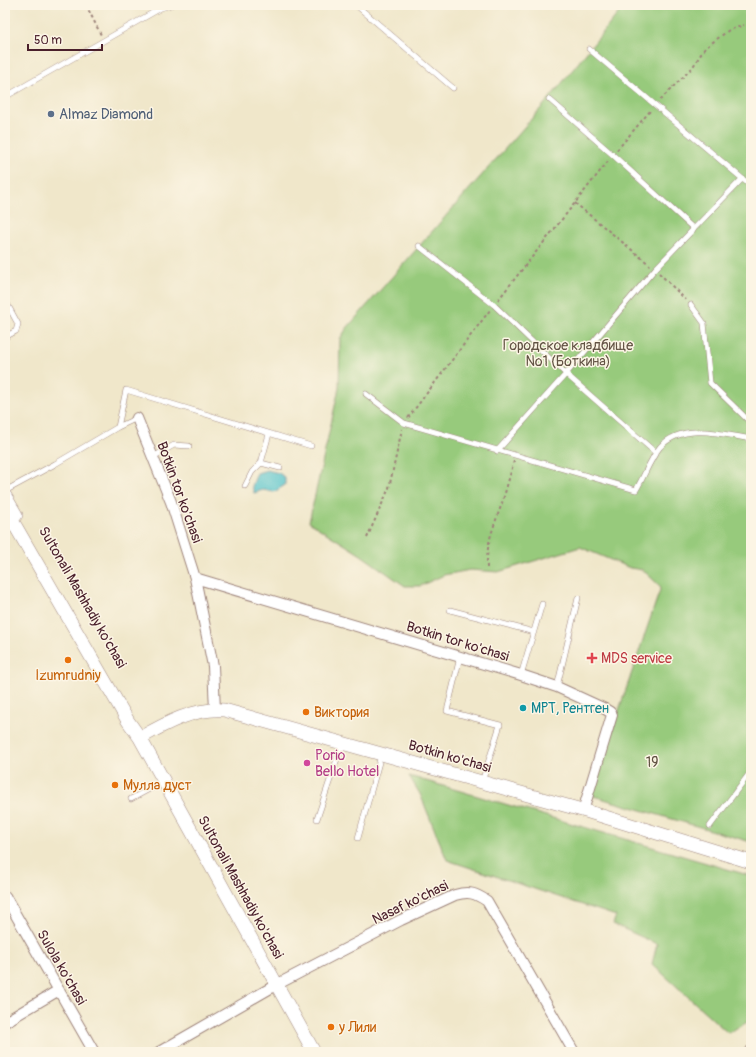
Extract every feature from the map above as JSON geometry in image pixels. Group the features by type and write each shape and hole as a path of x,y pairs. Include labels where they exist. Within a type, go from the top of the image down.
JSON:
{"street":[{"name":"Botkin tor ko'chasi","path":"137,418 171,502 195,578 214,666 215,710"},
{"name":"Sultonali Mashhadiy ko'chasi","path":"5,496 135,718 140,738"},
{"name":"Sultonali Mashhadiy ko'chasi","path":"5,508 128,721 140,738 314,1052"},
{"name":"Botkin tor ko'chasi","path":"195,578 521,675 557,687 605,708 612,715 583,811"},
{"name":"Botkin ko'chasi","path":"140,738 183,716 215,710 232,712 583,811 751,862"},
{"name":"Nasaf ko'chasi","path":"159,1052 276,985 401,920 455,894 464,892 477,895 487,902 574,1052"},
{"name":"Sulola ko'chasi","path":"5,896 94,1052"},
{"path":"5,1022 59,990"}],"lane":[{"path":"5,97 103,40 161,8 171,5"},
{"path":"356,5 453,88"},
{"path":"590,49 751,186"},
{"path":"549,99 694,229"},
{"path":"742,179 751,182"},
{"path":"497,451 566,374 655,269 742,179"},
{"path":"419,246 494,305 566,374 656,453"},
{"path":"5,300 18,324 16,331 5,337"},
{"path":"691,304 704,323 710,383 751,423"},
{"path":"118,427 126,390 311,446"},
{"path":"366,394 404,423 636,490 656,453 672,438 691,432 704,432 751,438"},
{"path":"5,491 118,427 137,418"},
{"path":"244,486 252,472 262,463 269,434"},
{"path":"153,457 174,445 189,446"},
{"path":"262,463 280,468"},
{"path":"557,687 578,598"},
{"path":"521,675 542,604"},
{"path":"450,610 534,632"},
{"path":"460,657 447,711 500,725 482,782"},
{"path":"317,819 343,743"},
{"path":"358,838 382,754"},
{"path":"710,826 749,774 751,774"},
{"path":"132,799 164,781"}],"path":[{"path":"86,5 103,40"},
{"path":"368,538 389,488 404,423 494,305 613,155 655,105 692,68 705,48 729,30 744,25"},
{"path":"575,203 655,269 691,304"},
{"path":"487,568 490,536 502,502 515,456"}],"green space":[{"name":"Городское кладбище №1 (Боткина)","path":"625,5 751,5 751,842 590,795 661,587 643,570 630,568 580,547 498,572 470,570 444,575 420,586 405,586 361,555 309,522 339,388 340,339 347,328 549,99"},
{"path":"409,776 751,876 751,1020 728,1033 652,964 657,944 613,924 616,916 447,860 420,794"}],"water":[{"path":"267,470 279,473 285,478 285,485 274,492 263,490 254,493 252,486 257,473"}],"waterway":[{"path":"743,5 751,14"}],"place":[{"name":"Almaz Diamond","path":"51,114"},
{"name":"MDS service","path":"592,658"},
{"name":"Izumrudniy","path":"68,660"},
{"name":"МРТ, Рентген","path":"523,708"},
{"name":"Виктория","path":"306,712"},
{"name":"Porio Bello Hotel","path":"307,763"},
{"name":"Мулла дуст","path":"115,785"},
{"name":"у Лили","path":"331,1027"}],"park label":[{"name":"19","path":"652,762"}]}
